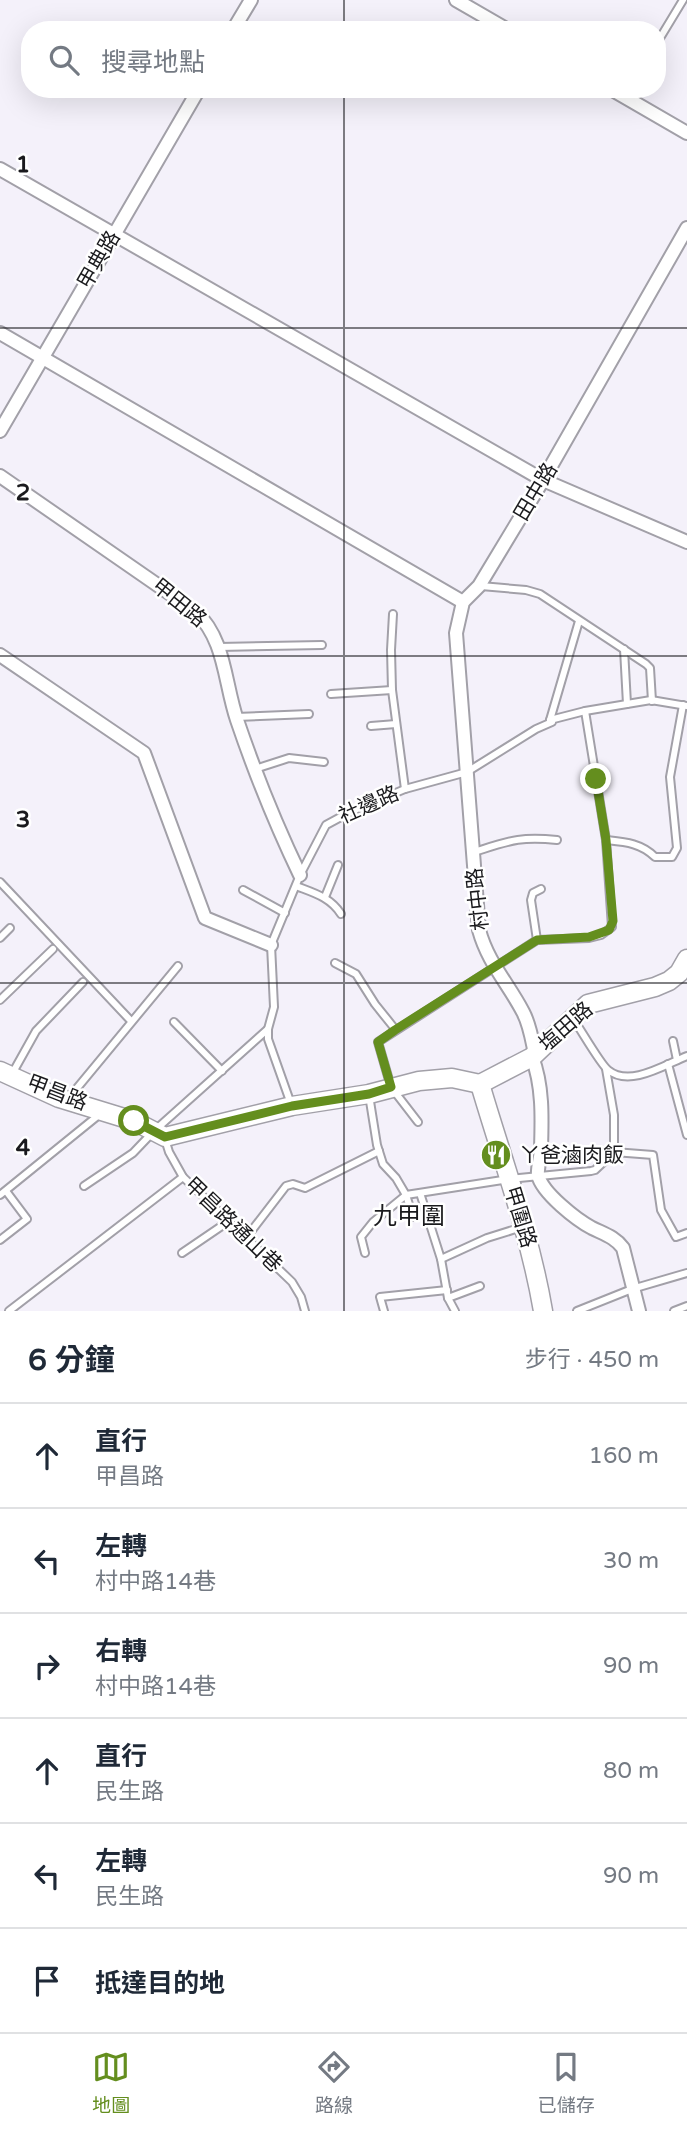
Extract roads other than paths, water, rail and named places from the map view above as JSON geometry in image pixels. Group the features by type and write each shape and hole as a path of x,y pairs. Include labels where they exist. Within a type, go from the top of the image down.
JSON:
{"street":[{"path":"238,21 251,0"},
{"path":"456,0 492,21"},
{"name":"甲典路","path":"0,431 194,98"},
{"path":"627,98 687,133"},
{"path":"0,169 543,480 687,542"},
{"name":"田中路","path":"463,602 479,586 543,480 687,228"},
{"path":"0,333 463,602 456,633 467,772"},
{"name":"甲田路","path":"0,476 195,611 213,632 236,717 298,881"},
{"path":"0,655 144,753 205,918 271,945"},
{"name":"村中路","path":"467,772 479,930 494,967 523,1012 537,1071 542,1123 538,1176"},
{"name":"塩田路","path":"480,1084 533,1056 588,1004 678,980 687,959"},
{"name":"甲昌路","path":"6,1073 67,1100 134,1121 159,1134"},
{"path":"159,1134 440,1078 480,1084"},
{"name":"甲圍路","path":"480,1084 524,1227 543,1311"},
{"path":"538,1176 570,1214 619,1242 623,1248 639,1311"}],"lane":[{"path":"666,28 683,0"},
{"path":"479,586 526,590 540,594 624,649 650,668 652,701"},
{"path":"393,614 392,690 405,789"},
{"path":"550,720 579,621"},
{"path":"219,647 321,645"},
{"path":"624,649 627,704"},
{"path":"331,694 392,690"},
{"name":"社邊路","path":"292,1106 268,1039 274,1007 271,945 298,881 326,825 350,811 405,789 467,772 552,722 550,720 585,711 652,701 685,706"},
{"path":"606,840 631,843 655,857 672,857 675,853 677,848 670,777 685,706"},
{"path":"418,1122 391,1087 378,1042 537,940 601,935 612,927 606,840 585,711"},
{"path":"236,717 309,714"},
{"path":"371,726 396,724"},
{"path":"255,769 289,758 324,762"},
{"path":"473,853 516,838 557,840"},
{"path":"325,897 338,865"},
{"path":"298,881 334,903 341,914"},
{"path":"0,883 131,1021"},
{"path":"537,940 531,900 533,893 541,889"},
{"path":"243,890 285,913"},
{"path":"0,938 10,928"},
{"path":"0,1000 53,948"},
{"path":"335,963 356,974 374,1004 395,1030"},
{"path":"67,1100 178,966"},
{"path":"6,1073 36,1031 83,982"},
{"path":"365,1253 361,1237 373,1222 406,1195 595,1170 614,1152 614,1115 606,1069 573,1018"},
{"path":"174,1022 222,1071"},
{"path":"83,1186 159,1134 268,1030"},
{"path":"673,1041 677,1060"},
{"path":"606,1069 616,1075 635,1075 647,1073 687,1056"},
{"path":"668,1063 687,1135"},
{"path":"369,1094 372,1125 383,1164 406,1195 412,1217"},
{"path":"678,1099 687,1096"},
{"path":"0,1240 27,1219 3,1193 104,1111"},
{"name":"甲昌路通山巷","path":"159,1134 183,1177 292,1282 305,1311"},
{"path":"246,1238 286,1186 293,1184 305,1188 379,1151"},
{"path":"614,1152 653,1155 661,1210 676,1237 687,1233"},
{"path":"9,1311 183,1177"},
{"path":"420,1193 455,1311"},
{"path":"182,1253 229,1221"},
{"path":"440,1259 486,1238 524,1227"},
{"path":"576,1311 632,1289 687,1273"},
{"path":"384,1311 380,1297 448,1294 480,1286"},
{"path":"674,1311 687,1306"}],"place":[{"name":"ㄚ爸滷肉飯","path":"496,1155"}],"district":[{"name":"九甲圍","path":"409,1216"}]}
